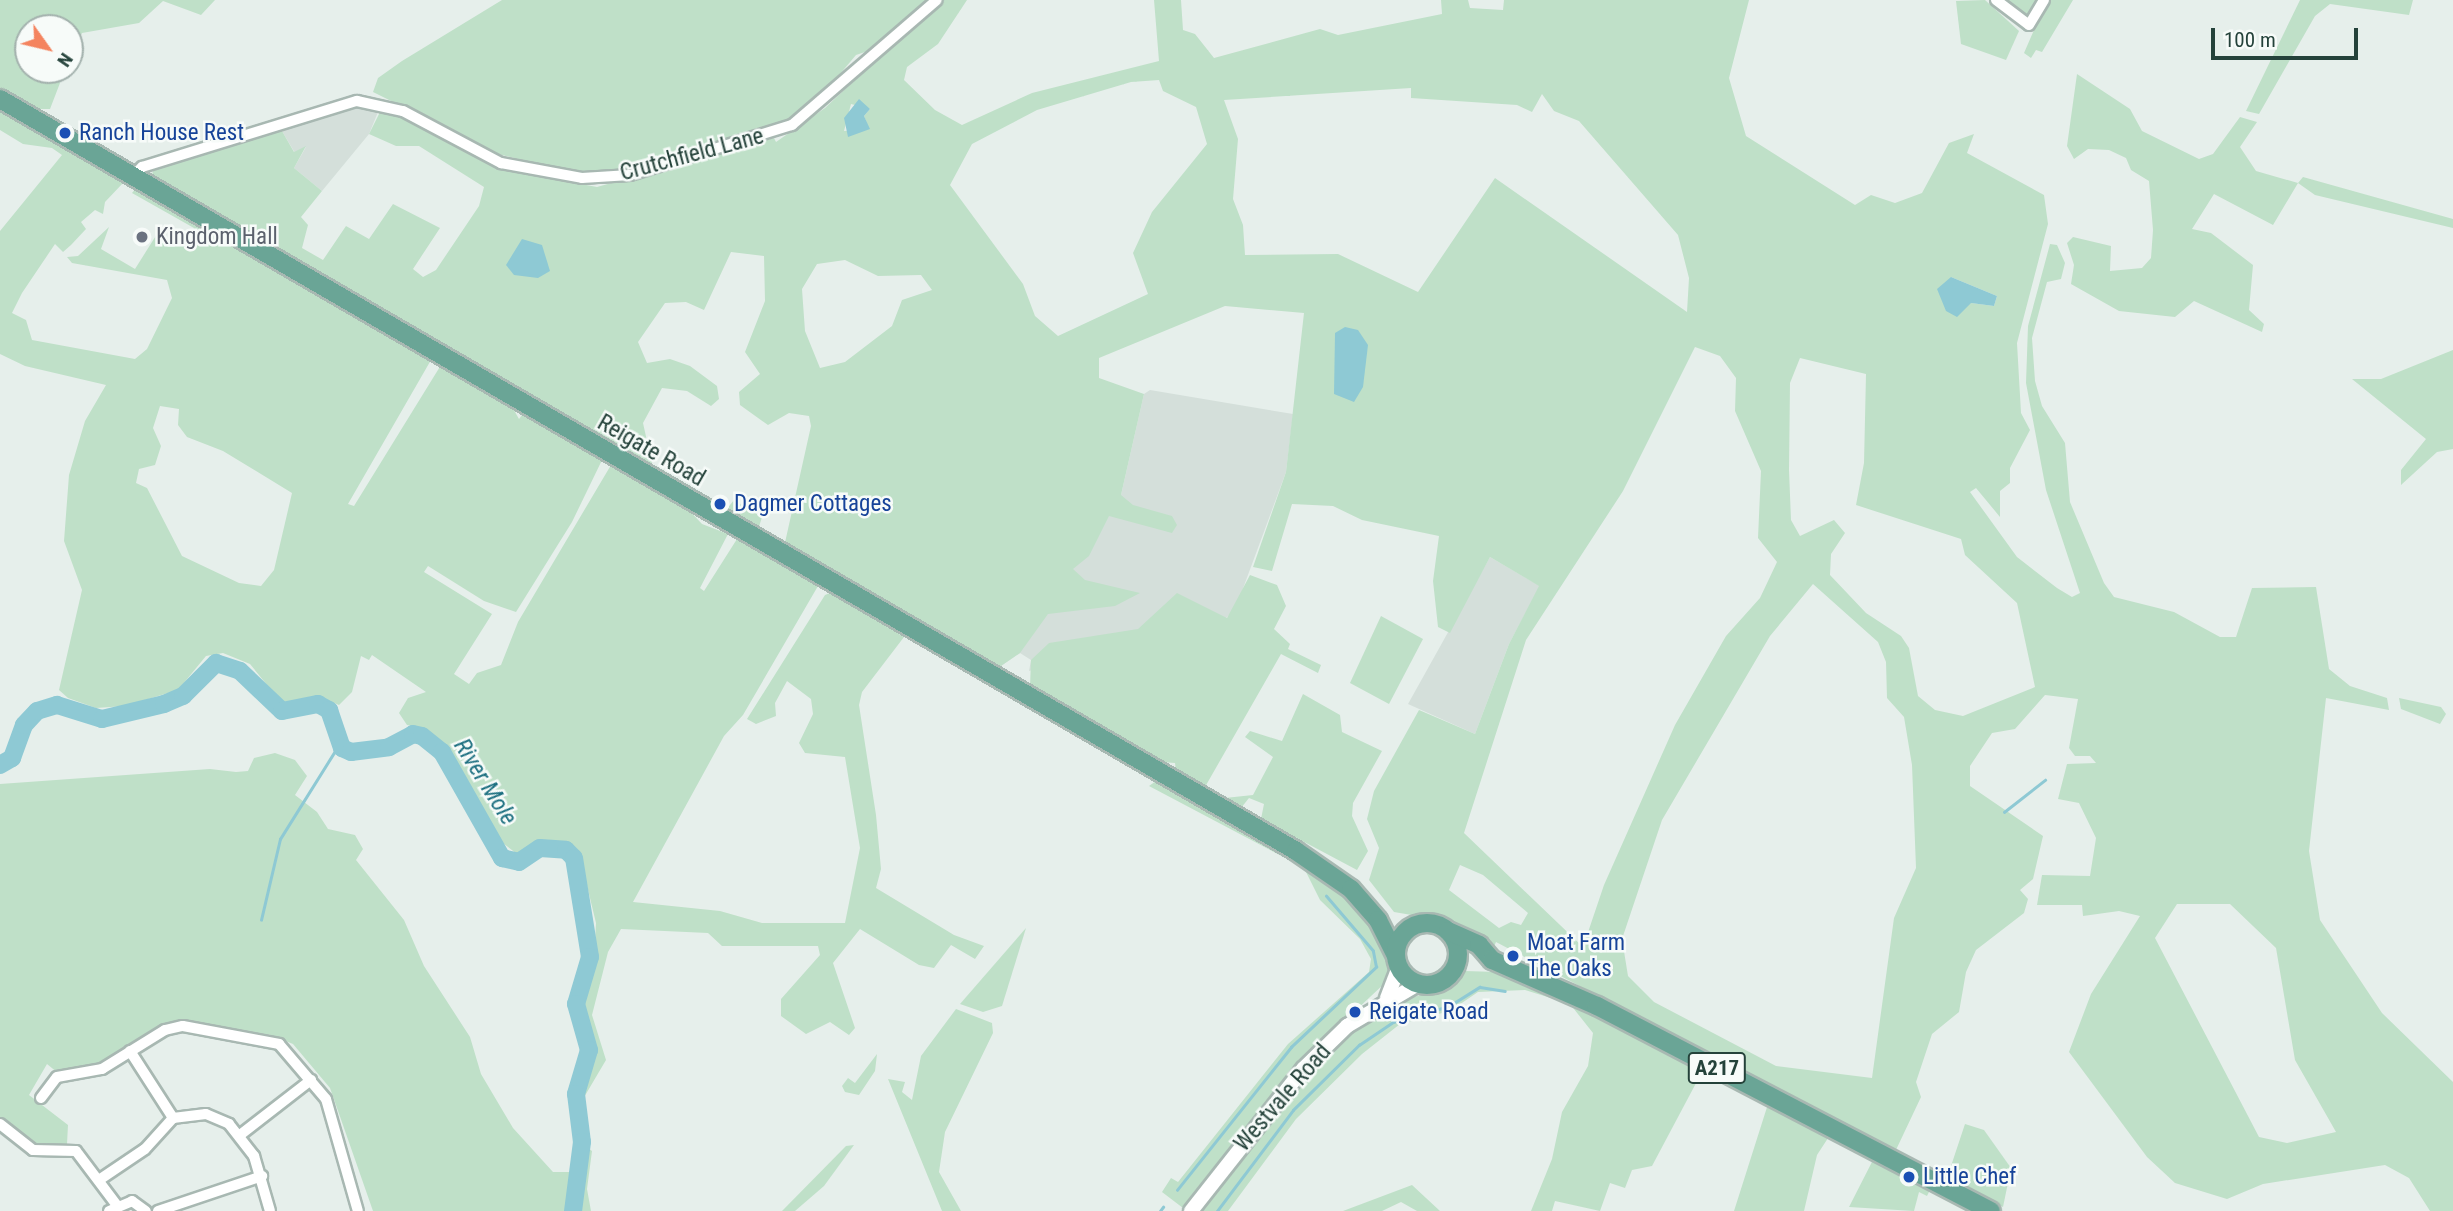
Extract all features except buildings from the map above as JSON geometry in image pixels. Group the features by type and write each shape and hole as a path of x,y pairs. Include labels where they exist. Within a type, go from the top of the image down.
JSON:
{"main road":[{"name":"Reigate Road","path":"0,99 1296,851 1351,889 1378,920 1398,961"},
{"path":"1378,920 1409,929 1429,923 1448,931 1458,950 1454,970"},
{"path":"1409,929 1398,961 1418,984 1438,983 1454,970 1492,960"},
{"name":"A217","path":"1448,931 1479,945 1492,960 1597,1006 1991,1211"}],"street":[{"name":"Crutchfield Lane","path":"133,176 142,167 357,101 403,111 501,163 582,178 629,176 792,125 937,0"},
{"path":"1996,0 2029,25 2045,0"},
{"path":"1387,998 1398,961"},
{"name":"Westvale Road","path":"1191,1211 1303,1069 1347,1026 1387,998 1418,984"},
{"path":"41,1098 53,1073 87,1075 164,1030 215,1031 278,1044 326,1100 358,1211"},
{"path":"130,1052 173,1118"},
{"path":"240,1135 311,1080"},
{"path":"99,1180 145,1149 173,1118 205,1114 240,1135 262,1176 270,1211"},
{"path":"0,1124 33,1150 76,1151 99,1180 113,1208 132,1201 146,1211"},
{"path":"158,1211 262,1176"}],"shaded area":[{"path":"362,105 378,112 369,134 322,191 294,168 306,147 295,153 282,131"},
{"path":"1150,390 1293,414 1286,472 1235,610 1226,618 1152,632 1029,671 1031,660 1020,653 998,668 1121,495 1144,394"},
{"path":"1490,557 1540,586 1509,644 1475,734 1408,704"}],"green space":[{"path":"0,0 215,0 201,15 163,1 139,23 84,33 84,14 14,14 14,84 60,84 50,109 33,109 0,91"},
{"path":"502,0 933,0 874,49 856,55 823,94 813,97 783,125 696,151 683,150 632,172 585,175 498,154 373,92 378,78"},
{"path":"940,0 967,0 938,44 907,67 904,80 935,110 962,125 1032,93 1159,61 1154,0 1181,0 1183,30 1195,34 1214,58 1320,29 1338,35 1442,14 1441,0 1468,0 1470,8 1503,10 1504,0 1749,0 1729,78 1746,136 1855,205 1871,195 1895,203 1922,193 1949,143 1974,134 1967,153 2044,195 2048,224 2017,343 2021,413 2030,430 2010,468 2010,483 2000,491 2000,517 1976,488 1970,492 2017,557 2072,597 2080,593 2046,490 2026,383 2028,326 2050,244 2057,245 2065,263 2061,279 2047,282 2032,338 2035,381 2042,406 2065,443 2070,502 2104,583 2114,597 2174,612 2220,637 2236,637 2252,588 2316,587 2329,669 2350,686 2387,698 2389,710 2326,698 2309,851 2320,920 2382,1013 2453,1082 2453,1211 2430,1211 2409,1178 2385,1165 2263,1184 2227,1199 2175,1183 2147,1157 2069,1052 2091,994 2140,916 2119,911 2083,916 2082,905 2037,905 2042,875 2090,876 2096,838 2079,803 2058,799 2067,764 2096,763 2090,756 2075,756 2069,748 2078,699 2045,695 2015,729 1992,733 1970,766 1970,786 2043,836 2033,879 2020,890 2028,899 2024,913 1976,950 1966,972 1959,1012 1932,1034 1916,1082 1921,1097 1895,1152 1496,942 1493,949 1435,919 1394,912 1369,880 1379,848 1367,819 1374,791 1419,710 1475,734 1509,644 1539,586 1490,557 1450,633 1438,627 1433,581 1439,536 1362,520 1333,506 1292,504 1272,571 1253,567 1286,472 1304,313 1225,306 1099,358 1099,378 1144,394 1121,495 1133,505 1172,516 1177,525 1172,533 1109,516 1089,556 1073,569 1085,580 1140,593 1115,606 1048,614 1020,653 998,668 784,547 811,426 809,416 789,413 768,425 740,405 739,392 760,374 745,352 765,301 764,256 731,252 704,310 686,302 665,303 638,342 647,363 670,359 690,366 717,386 719,399 711,406 687,391 662,388 643,423 653,468 152,176 153,170 242,139 282,131 294,152 306,146 294,168 322,191 301,217 308,225 302,248 323,260 346,226 369,239 393,204 440,228 413,269 423,277 436,270 479,206 484,187 419,146 396,146 369,134 382,108 511,171 597,187 774,138 776,142 825,108","holes":["1159,80 1163,91 1196,107 1207,144 1152,212 1133,253 1148,294 1058,336 1035,316 1023,284 950,185 972,144 1037,110 1131,82","1411,88 1411,98 1517,105 1532,112 1542,94 1554,111 1579,121 1678,235 1689,278 1687,312 1495,178 1418,292 1338,254 1245,255 1243,225 1233,199 1238,139 1224,100","851,104 870,109 864,116 869,129 844,131","845,260 878,276 921,275 932,290 902,300 892,326 845,362 820,368 805,331 802,289 817,264","1951,277 1997,296 1994,306 1971,303","1695,347 1720,356 1736,378 1735,411 1761,471 1758,538 1777,562 1760,598 1726,636 1675,725 1604,885 1583,947 1464,833 1526,640 1623,491","1800,358 1866,374 1864,463 1856,505 1961,539 1965,555 2017,603 2035,687 1963,716 1935,710 1918,696 1909,648 1901,636 1866,613 1830,575 1831,554 1845,533 1834,520 1800,536 1791,520 1790,383","1813,584 1878,642 1886,662 1887,698 1904,717 1912,765 1916,868 1894,918 1872,1078 1776,1066 1654,1002 1628,976 1622,939 1662,820 1770,636","1460,865 1483,875 1528,913 1521,925 1511,922 1499,928 1449,890","2177,904 2230,904 2276,948 2295,1060 2336,1132 2287,1143 2259,1137 2155,938"]},
{"path":"1985,0 2019,31 2006,60 1961,44 1956,1"},
{"path":"2003,0 2073,0 2042,52 2036,50 2031,58 2024,53 2037,23"},
{"path":"2300,0 2413,0 2409,15 2330,4 2315,16 2259,114 2246,111"},
{"path":"2077,74 2130,109 2142,131 2199,159 2213,154 2240,117 2257,122 2240,147 2256,171 2298,183 2273,225 2214,194 2192,229 2211,233 2253,265 2249,310 2264,324 2262,332 2194,301 2175,317 2119,311 2071,284 2074,265 2067,243 2073,237 2111,246 2110,271 2142,268 2151,258 2153,230 2149,181 2131,170 2126,158 2109,150 2088,149 2074,159 2067,146"},
{"path":"0,105 123,183 105,202 103,214 95,210 81,222 86,229 71,245 63,252 55,244 22,293 12,313 26,320 32,340 135,359 147,349 172,298 167,280 72,263 67,257 78,256 109,227 101,249 135,269 157,234 171,244 175,237 185,243 194,228 132,193 136,188 431,360 348,504 354,506 441,365 511,405 519,419 522,415 549,426 603,458 572,522 516,612 484,601 428,566 424,572 492,614 454,674 469,684 477,673 501,665 518,622 611,465 686,507 702,524 728,534 700,588 704,591 737,539 818,586 743,715 724,736 633,902 720,911 762,923 845,923 860,848 845,757 805,753 799,743 813,714 811,699 787,681 775,703 776,716 756,724 747,719 825,595 830,593 904,637 862,692 859,705 876,815 881,869 876,888 954,935 984,946 975,959 951,945 934,968 919,965 860,929 833,963 855,1028 849,1035 830,1022 806,1034 781,1016 781,999 820,955 818,946 722,946 708,933 621,929 608,952 592,1015 606,1060 583,1099 581,1083 596,1044 581,1014 594,962 596,923 583,869 574,849 562,843 541,842 517,854 495,837 448,749 424,728 407,725 399,713 408,698 426,692 372,655 369,660 361,656 352,692 339,705 327,700 281,702 250,664 223,653 206,656 178,690 125,706 96,708 68,698 59,690 82,590 64,541 69,475 85,421 106,385 25,366 0,354 0,231 62,155 52,148 23,144 0,130","holes":["160,406 179,409 178,425 187,437 223,451 292,493 274,570 261,586 239,583 182,556 147,488 136,483 139,469 155,465 161,446 153,428"]},
{"path":"2303,177 2453,219 2453,228 2315,195 2298,183"},
{"path":"2453,350 2453,449 2437,452 2401,485 2401,470 2426,439 2352,379 2381,379"},
{"path":"734,500 762,517 758,530 726,510"},
{"path":"1250,575 1277,585 1286,606 1274,629 1290,644 1288,649 1321,665 1318,673 1281,654 1205,787 1176,771 1175,763 1162,762 1030,687 1031,660 1049,643 1138,629 1177,593 1227,618"},
{"path":"1381,616 1423,639 1389,704 1350,683"},
{"path":"1303,694 1340,715 1342,732 1382,751 1353,803 1352,816 1368,851 1357,870 1261,819 1264,804 1249,798 1241,808 1225,798 1253,795 1273,757 1245,737 1250,731 1282,741"},
{"path":"2399,698 2441,707 2446,714 2440,724 2401,709"},
{"path":"275,753 295,760 307,776 295,795 317,812 328,829 355,835 363,849 356,860 404,920 424,966 470,1037 481,1074 513,1128 553,1172 570,1172 570,1211 373,1211 330,1088 293,1044 271,1035 179,1021 150,1031 98,1067 58,1073 47,1064 29,1095 68,1125 67,1144 43,1149 0,1117 0,784 210,769 248,771 254,758"},
{"path":"1156,781 1288,851 1334,884 1373,926 1392,963 1386,982 1289,1073 1183,1208 1162,1192 1171,1178 1178,1182 1288,1044 1369,972 1371,959 1360,939 1320,900 1304,868 1149,786"},
{"path":"1026,928 1002,1006 983,1012 960,1004"},
{"path":"1465,971 1497,972 1534,983 1703,1070 1652,1166 1632,1170 1625,1188 1610,1183 1600,1211 1555,1201 1552,1211 1531,1211 1552,1159 1562,1112 1588,1066 1593,1033 1570,1004 1525,990 1478,992 1450,1011 1400,1024 1362,1054 1296,1119 1228,1211 1201,1211 1287,1096 1340,1042 1402,1000 1448,988"},
{"path":"956,1009 992,1023 993,1033 945,1132 939,1172 961,1211 942,1211 888,1079 905,1082 902,1092 912,1100 921,1056"},
{"path":"877,1054 875,1071 859,1095 845,1092 842,1086 848,1078 855,1083"},
{"path":"1768,1104 1830,1135 1817,1155 1804,1211 1734,1211"},
{"path":"1965,1124 1984,1130 2011,1168 2003,1207 1947,1178"},
{"path":"854,1145 824,1186 795,1211 782,1211 846,1146"},
{"path":"585,1146 592,1151 587,1189 591,1211 577,1211"},
{"path":"1874,1158 1931,1188 1927,1196 1919,1192 1914,1211 1849,1207"},
{"path":"1412,1185 1440,1211 1417,1211 1401,1202 1382,1211 1343,1211"}],"water":[{"path":"859,99 870,109 864,116 870,129 848,137 844,118"},
{"path":"522,239 542,245 550,271 538,278 514,275 506,265"},
{"path":"1951,277 1997,296 1994,306 1971,303 1957,317 1946,311 1937,289"},
{"path":"1345,327 1358,330 1368,345 1363,387 1354,402 1334,394 1335,333"}],"waterway":[{"name":"River Mole","path":"0,765 12,758 24,725 37,711 57,705 102,719 164,704 183,696 216,663 240,671 282,711 318,704 329,710 342,748 351,752 389,747 413,734 422,736 442,752 502,858 519,862 540,848 566,850 574,858 590,957 576,1004 589,1050 576,1094 582,1142 573,1211"},
{"path":"261,920 280,839 340,743"},
{"path":"2004,812 2045,780"},
{"path":"1177,1190 1291,1047 1376,967 1373,951 1326,896"},
{"path":"1217,1211 1293,1110 1359,1045 1393,1022 1449,1006 1480,987 1505,991"},
{"path":"1160,1211 1163,1207"}],"place":[{"name":"Ranch House Rest","path":"65,133"},
{"name":"Kingdom Hall","path":"142,237"},
{"name":"Dagmer Cottages","path":"720,504"},
{"name":"Moat Farm The Oaks","path":"1513,956"},
{"name":"Reigate Road","path":"1355,1012"},
{"name":"Little Chef","path":"1909,1177"}]}
